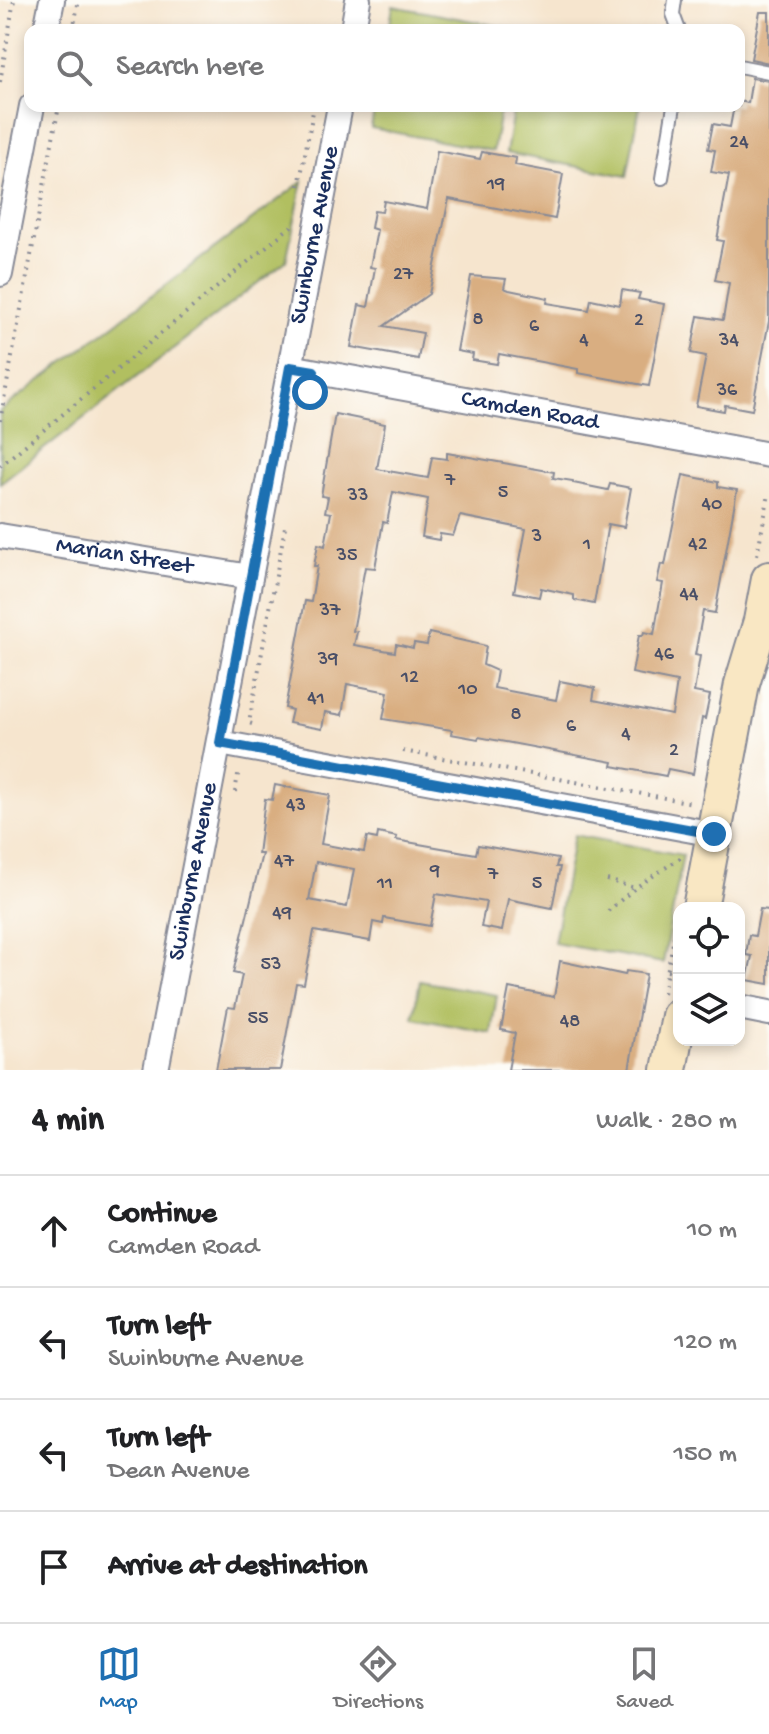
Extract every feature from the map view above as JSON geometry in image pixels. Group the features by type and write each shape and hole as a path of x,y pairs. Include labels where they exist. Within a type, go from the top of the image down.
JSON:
{"street":[{"path":"47,24 52,0"},
{"path":"354,24 358,0"},
{"path":"0,274 31,112"},
{"name":"Swinburne Avenue","path":"156,1070 339,112"},
{"name":"Camden Road","path":"290,367 769,455"},
{"name":"Marian Street","path":"0,536 250,577"},
{"path":"700,902 702,829 742,684 760,654 761,621 769,579"},
{"path":"220,743 702,829"},
{"path":"745,1008 769,1013"},
{"path":"669,1070 673,1046"}],"lane":[{"path":"675,0 673,14 677,24"},
{"path":"745,67 769,72"},
{"path":"662,178 673,112"}],"path":[{"path":"0,82 14,0"},
{"path":"74,24 79,0"},
{"path":"0,421 58,112"},
{"path":"0,466 324,199"},
{"path":"264,726 249,723 285,527"},
{"path":"389,749 702,829"},
{"path":"608,911 702,829"},
{"path":"607,880 635,888"},
{"path":"667,971 673,972"}],"green space":[{"path":"393,6 488,24 390,24"},
{"path":"374,112 500,112 493,151 371,128"},
{"path":"513,112 639,112 627,176 506,153"},
{"path":"303,181 286,261 0,483 0,411"},
{"path":"574,835 683,855 663,963 554,943"},
{"path":"420,981 497,995 491,1033 413,1018"}],"building":[{"path":"760,12 769,12 769,63 751,59"},
{"path":"752,78 769,81 769,321 752,410 725,405 724,411 696,406 706,356 691,353 698,316 723,320 729,283 715,280 723,241 717,240 729,175 711,172 715,150 708,149 713,124 730,127 733,112 745,112 745,102 748,103"},
{"path":"437,151 480,159 482,152 516,158 515,165 563,174 555,219 449,199 429,294 384,326 423,333 418,359 351,347 359,305 368,307 375,268 370,267 377,230 371,228 374,211 382,212 384,201 427,209"},
{"path":"471,276 506,279 504,288 509,290 548,298 547,303 589,310 591,299 620,305 622,290 640,293 638,299 664,304 649,386 499,354 497,364 472,360 473,354 457,351"},
{"path":"335,414 385,424 377,469 428,478 432,457 447,459 447,453 554,472 553,478 608,490 610,484 631,488 624,527 608,524 594,604 574,600 574,595 541,588 539,597 514,592 526,529 460,516 453,536 440,534 439,540 422,537 428,499 393,492 387,523 383,522 375,568 365,567 353,631 357,632 354,645 395,652 396,644 413,648 414,643 427,645 429,633 486,646 483,665 497,671 494,688 556,700 560,681 595,688 593,700 672,715 677,682 632,673 639,635 644,632 654,634 663,583 657,582 661,564 665,565 683,475 718,482 718,487 737,490 715,613 703,611 695,655 700,656 694,692 710,695 705,719 702,718 693,774 668,769 666,776 612,766 613,762 383,719 388,692 347,684 342,715 325,712 322,729 289,723 292,710 285,708 305,601 311,602 318,544 325,546 331,513 325,512 328,497 321,496"},
{"path":"275,785 330,795 321,844 364,852 367,837 377,839 378,833 397,837 396,840 476,854 478,845 558,859 556,867 560,867 552,908 508,899 502,931 481,927 486,902 436,894 430,926 384,918 383,924 373,922 370,941 314,931 304,984 296,983 280,1070 216,1070 228,1007 235,1008 242,975 233,973 262,854 258,854 265,799 272,800","holes":["316,862 354,869 347,907 309,900"]},
{"path":"760,909 769,910 769,984 747,980 752,956 746,955 749,935 755,936"},
{"path":"560,961 625,975 626,971 646,974 629,1070 508,1070 515,1033 501,1030 509,988 554,997"}],"route":[{"path":"310,392 314,371 290,367 220,743 714,834"}]}
